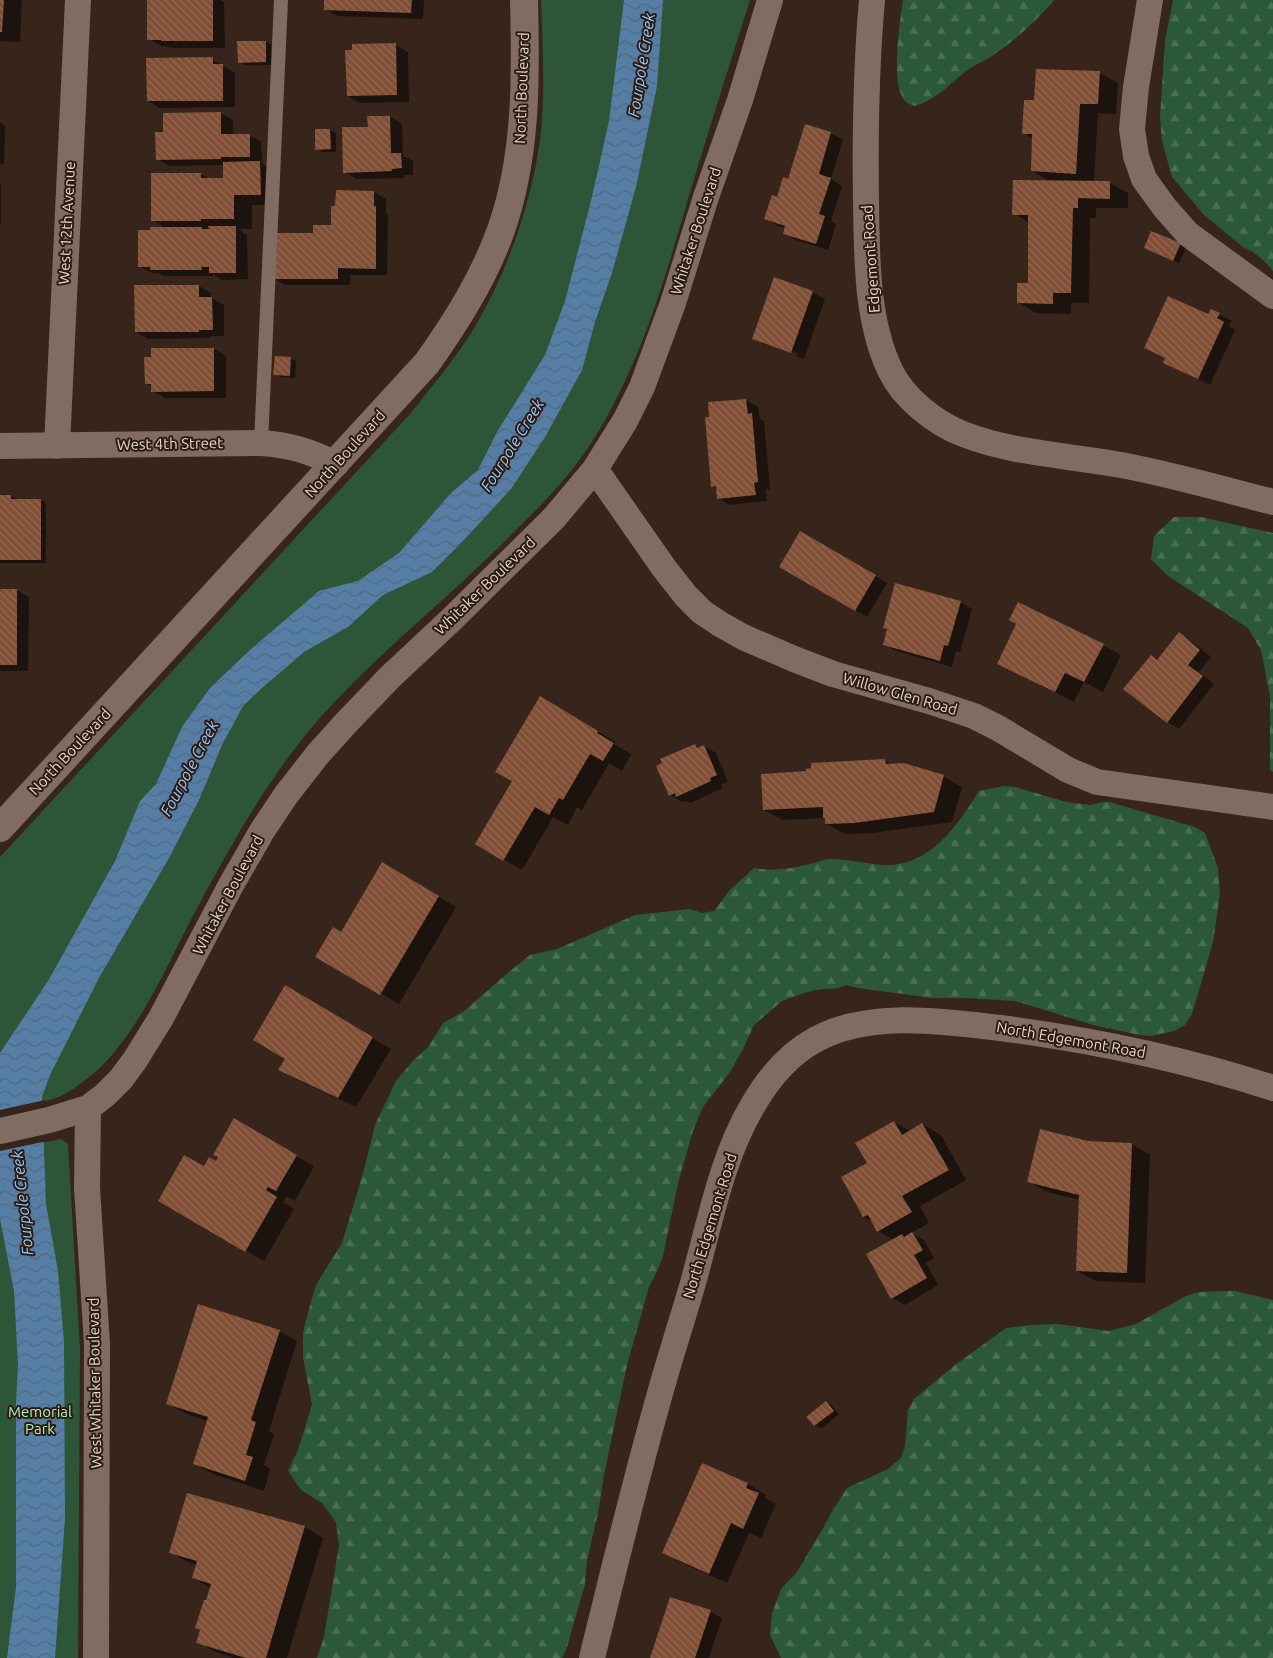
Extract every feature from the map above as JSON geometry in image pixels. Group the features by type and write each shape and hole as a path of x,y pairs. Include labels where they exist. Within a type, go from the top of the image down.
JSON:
{"street":[{"name":"West 12th Avenue","path":"57,446 78,0"},
{"name":"North Boulevard","path":"0,828 428,364 455,324 478,281 501,230 513,184 521,141 525,86 524,0"},
{"name":"Whitaker Boulevard","path":"88,1108 121,1079 135,1060 161,1018 231,885 262,831 286,795 318,754 390,678 554,518 595,469 625,421 642,387 673,303 706,198 740,100 770,0"},
{"name":"Edgemont Road","path":"872,0 868,48 866,149 870,286 874,319 881,346 890,371 904,391 938,421 962,434 987,442 1023,451 1141,468 1273,502"},
{"path":"1150,0 1136,87 1132,129 1136,156 1144,179 1165,208 1188,234 1273,296"},
{"name":"West 4th Street","path":"0,446 261,443 284,445 309,451 336,464"},
{"name":"Willow Glen Road","path":"595,469 664,568 686,596 702,612 743,637 833,674 929,701 974,716 998,728 1068,770 1097,782 1273,808"},
{"name":"North Edgemont Road","path":"592,1658 664,1378 726,1166 752,1106 772,1078 793,1055 816,1039 847,1028 869,1023 911,1020 961,1023 1043,1033 1119,1046 1221,1072 1273,1088"},
{"path":"0,1131 49,1120 88,1108"},
{"name":"West Whitaker Boulevard","path":"88,1108 88,1188 97,1344 96,1658"}],"lane":[{"path":"261,443 281,0"}],"green space":[{"path":"541,0 750,0 661,289 627,377 590,445 551,494 467,578 362,674 313,726 279,770 234,841 147,1004 118,1047 102,1066 84,1081 54,1099 0,1110 0,857 410,414 469,337 488,304 508,259 531,188 540,140 543,105"},
{"path":"903,0 1054,0 1033,23 1009,44 968,70 936,96 915,106 905,101 900,93 898,81 897,52"},
{"path":"1173,0 1273,0 1273,271 1263,260 1243,247 1204,215 1172,177 1162,141 1160,117 1165,40"},
{"path":"1174,517 1201,517 1273,533 1273,772 1270,770 1270,697 1261,650 1248,628 1168,576 1151,559 1154,536"},
{"path":"1004,786 1015,787 1066,802 1090,805 1109,802 1195,827 1205,833 1218,868 1220,894 1213,942 1192,1014 1185,1025 1174,1031 1151,1036 1140,1035 1093,1025 1015,1001 932,998 846,985 839,988 815,990 782,1001 754,1025 730,1072 703,1107 693,1131 678,1183 663,1256 649,1287 627,1365 587,1560 585,1584 567,1647 562,1658 317,1658 324,1637 339,1545 336,1522 322,1503 301,1490 288,1471 298,1450 312,1405 303,1357 303,1332 316,1285 342,1243 364,1170 375,1125 396,1081 429,1046 443,1023 463,1012 530,955 557,949 635,915 690,909 702,913 714,911 729,891 754,868 784,869 816,863 825,859 849,860 882,865 899,864 914,860 928,852 951,831 979,791"},
{"name":"Memorial Park","path":"61,1139 68,1144 80,1349 78,1658 0,1658 0,1151"},
{"path":"1235,1291 1273,1300 1273,1658 781,1658 770,1635 772,1613 781,1589 797,1572 847,1488 888,1469 901,1458 905,1446 908,1410 914,1399 955,1365 1006,1328 1058,1324 1109,1331 1136,1324 1186,1296 1199,1292"}],"water":[{"name":"Fourpole Creek","path":"624,0 663,0 657,86 636,187 582,370 545,437 511,489 432,572 383,595 348,627 304,652 243,706 222,745 199,800 169,858 100,976 50,1075 42,1097 46,1204 58,1271 64,1342 65,1518 55,1658 7,1658 16,1587 16,1403 18,1365 14,1291 0,1219 0,1053 48,981 115,861 140,801 156,784 182,727 210,688 250,650 319,591 358,581 399,553 451,493 478,470 497,432 545,355 565,301 591,201 609,121"}],"pier":[{"path":"45,1100 47,1141 0,1151 0,1110"}],"building":[{"path":"0,0 4,0 2,32 0,32"},
{"path":"147,0 213,0 213,41 147,40"},
{"path":"324,0 412,0 411,13 324,10"},
{"path":"237,41 266,41 266,62 238,63"},
{"path":"396,43 397,95 347,96 345,50 352,50 352,44"},
{"path":"213,57 213,64 223,64 223,101 147,101 146,58"},
{"path":"1036,69 1100,71 1098,104 1080,104 1076,174 1031,171 1032,134 1022,134 1024,100 1034,100"},
{"path":"221,112 221,134 250,134 250,157 156,160 155,132 163,132 163,113"},
{"path":"367,116 390,116 391,153 401,153 402,168 392,169 392,171 343,173 342,127 368,127"},
{"path":"805,124 831,132 819,174 831,178 819,214 825,216 816,244 783,234 785,226 764,219 772,195 777,197 783,177 788,179"},
{"path":"315,129 330,129 331,149 315,150"},
{"path":"260,161 261,195 234,195 234,219 151,221 151,173 201,173 201,178 223,178 223,162"},
{"path":"1013,180 1110,181 1110,199 1078,198 1078,208 1073,208 1071,293 1053,293 1053,304 1017,303 1017,283 1028,283 1028,215 1012,215"},
{"path":"336,190 374,191 374,206 376,206 376,269 338,268 338,279 272,279 272,246 277,247 277,233 313,233 313,225 331,225 331,206 335,206"},
{"path":"208,226 236,226 236,273 209,273 209,267 201,267 202,270 150,270 150,267 138,267 138,230 150,230 150,227 202,227 202,229 209,229"},
{"path":"1151,231 1181,243 1173,261 1144,248"},
{"path":"774,277 813,291 791,353 752,339"},
{"path":"134,285 199,285 199,297 212,297 213,330 199,330 199,332 135,332"},
{"path":"1168,296 1208,314 1211,309 1220,313 1217,318 1224,322 1198,379 1163,363 1165,358 1144,348"},
{"path":"151,348 214,348 214,391 151,392 151,384 145,384 144,357 151,357"},
{"path":"275,356 291,357 290,376 273,375"},
{"path":"746,399 748,414 752,413 758,482 754,483 756,495 717,499 716,486 711,487 705,417 709,417 708,402"},
{"path":"0,495 11,495 11,499 41,499 41,560 0,560"},
{"path":"800,531 876,575 855,611 779,567"},
{"path":"895,583 961,601 948,646 944,645 940,661 883,645 887,629 883,628"},
{"path":"0,589 17,589 17,665 0,665"},
{"path":"1018,602 1104,644 1084,682 1065,673 1055,692 997,664 1016,624 1009,620"},
{"path":"1179,632 1200,650 1188,665 1203,676 1167,723 1123,689 1151,655 1157,660"},
{"path":"540,696 598,731 597,733 614,743 603,761 590,754 563,800 559,798 549,815 535,807 503,861 475,844 512,781 495,772"},
{"path":"695,744 697,748 704,745 717,775 710,778 711,781 676,797 675,793 669,796 656,766 662,763 660,759"},
{"path":"885,759 886,764 904,763 944,775 934,812 854,823 825,824 823,807 763,810 761,774 806,771 806,769 811,768 811,763"},
{"path":"382,862 439,896 380,995 315,957 333,927 341,932"},
{"path":"285,985 373,1037 338,1098 278,1070 285,1059 253,1040"},
{"path":"234,1118 297,1155 276,1191 268,1187 266,1190 277,1197 245,1252 158,1201 184,1155 204,1166 209,1157 216,1161 218,1157 213,1155"},
{"path":"894,1121 902,1135 922,1123 949,1170 902,1196 912,1212 877,1232 868,1215 863,1217 841,1177 867,1163 855,1143"},
{"path":"1040,1129 1088,1141 1132,1143 1127,1273 1076,1271 1079,1195 1027,1182"},
{"path":"912,1232 923,1250 914,1255 927,1278 891,1299 866,1254 902,1234 904,1237"},
{"path":"198,1304 280,1330 251,1420 256,1422 246,1455 253,1457 245,1481 193,1464 208,1417 166,1404"},
{"path":"826,1401 834,1411 814,1426 806,1417"},
{"path":"702,1463 748,1483 746,1488 759,1493 743,1529 731,1523 709,1574 662,1553"},
{"path":"187,1493 305,1526 266,1658 246,1658 196,1643 200,1630 195,1628 211,1584 192,1578 197,1561 169,1553"},
{"path":"670,1597 711,1610 695,1658 650,1658"}]}
